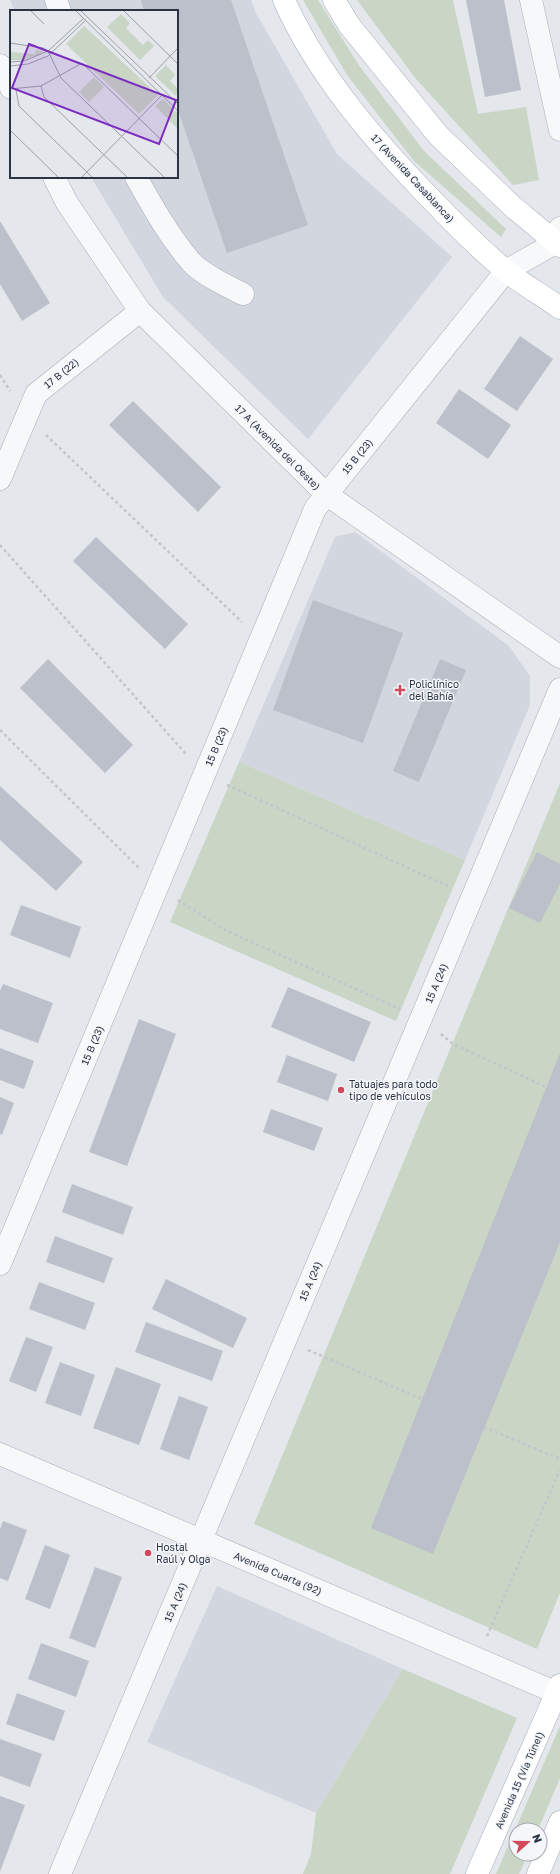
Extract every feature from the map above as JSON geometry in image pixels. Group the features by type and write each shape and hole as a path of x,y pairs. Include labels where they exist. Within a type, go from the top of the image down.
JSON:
{"main road":[{"name":"17 (Avenida Casablanca)","path":"284,0 292,18 330,80 381,147 459,228 506,270 560,308"},
{"path":"334,0 349,25 438,135 512,206 558,239"},
{"name":"Avenida 15 (Vía Túnel)","path":"477,1874 558,1689"},
{"path":"538,1874 560,1822"}],"street":[{"path":"56,0 60,10"},
{"path":"531,0 560,130"},
{"path":"0,65 10,86"},
{"name":"17 A (Avenida del Oeste)","path":"54,178 67,203 140,311 326,494 560,657"},
{"path":"137,178 160,219 192,263 220,282 243,294"},
{"path":"506,270 558,239"},
{"name":"15 B (23)","path":"0,1264 315,509 506,270"},
{"name":"17 B (22)","path":"0,479 36,394 140,311"},
{"name":"15 A (24)","path":"60,1874 560,689"},
{"name":"Avenida Cuarta (92)","path":"0,1454 478,1659 558,1689"}],"path":[{"path":"0,374 26,416 260,640"},
{"path":"0,730 157,887 223,929 421,1018 453,1044 546,1087"},
{"path":"285,1340 422,1399"},
{"path":"484,1427 560,1459"},
{"path":"478,1659 560,1470"}],"shaded area":[{"path":"10,0 251,0 256,13 337,154 452,257 308,439 163,297 92,178 178,178 178,10 15,10"},
{"name":"Policlínico del Bahía","path":"355,532 509,646 530,676 530,705 465,860 239,762 335,537"},
{"path":"217,1586 403,1669 316,1813 147,1742"}],"green space":[{"path":"303,0 318,0 358,64 424,151 506,229 501,237 414,161 347,75"},
{"path":"357,0 453,0 478,114 526,107 539,180 513,185 416,79"},
{"path":"239,762 465,860 396,1021 170,922"},
{"path":"560,783 560,1593 537,1649 254,1524"},
{"path":"403,1669 517,1718 450,1874 303,1874 311,1854 316,1813"},
{"path":"560,1726 560,1778 541,1822 518,1822"},
{"path":"508,1846 508,1862 524,1862 519,1874 496,1874"}],"building":[{"path":"141,0 231,0 308,225 227,253 178,110 178,10 144,10"},
{"path":"466,0 504,0 521,90 485,97"},
{"path":"0,221 50,303 22,321 0,284"},
{"path":"520,336 553,359 517,411 484,389"},
{"path":"459,389 511,425 488,459 436,423"},
{"path":"133,401 221,487 198,512 109,425"},
{"path":"96,537 188,624 165,649 73,561"},
{"path":"313,600 403,633 363,743 273,710"},
{"path":"48,659 133,745 105,773 20,688"},
{"path":"440,659 466,670 419,782 393,771"},
{"path":"0,786 83,862 56,891 0,840"},
{"path":"537,852 560,864 560,884 540,923 509,908"},
{"path":"21,905 81,927 70,958 10,935"},
{"path":"3,984 53,1003 38,1043 0,1029 0,991"},
{"path":"288,987 371,1022 354,1062 271,1027"},
{"path":"139,1019 176,1034 127,1166 89,1152"},
{"path":"0,1048 34,1061 24,1089 0,1080"},
{"path":"560,1053 560,1242 433,1554 371,1528"},
{"path":"287,1055 337,1074 328,1101 277,1082"},
{"path":"0,1097 14,1103 2,1135 0,1134"},
{"path":"271,1109 323,1128 314,1151 263,1132"},
{"path":"72,1184 133,1207 123,1235 62,1212"},
{"path":"55,1236 113,1258 104,1283 46,1262"},
{"path":"166,1279 247,1318 233,1348 152,1309"},
{"path":"39,1282 95,1303 85,1330 29,1309"},
{"path":"146,1322 223,1351 212,1381 135,1352"},
{"path":"26,1337 53,1347 36,1392 9,1381"},
{"path":"60,1362 95,1375 81,1416 45,1403"},
{"path":"116,1367 161,1384 139,1445 93,1428"},
{"path":"179,1396 208,1407 189,1460 160,1449"},
{"path":"3,1521 27,1530 8,1581 0,1578 0,1529"},
{"path":"45,1545 70,1555 50,1609 25,1599"},
{"path":"95,1567 122,1577 95,1648 69,1638"},
{"path":"41,1643 89,1661 76,1697 28,1679"},
{"path":"17,1693 65,1711 54,1741 6,1724"},
{"path":"0,1739 42,1754 30,1787 0,1776"},
{"path":"0,1796 25,1805 0,1872"}],"place":[{"name":"Policlínico del Bahía","path":"400,690"},
{"name":"Tatuajes para todo tipo de vehículos","path":"341,1090"},
{"name":"Hostal Raúl y Olga","path":"148,1553"}]}
